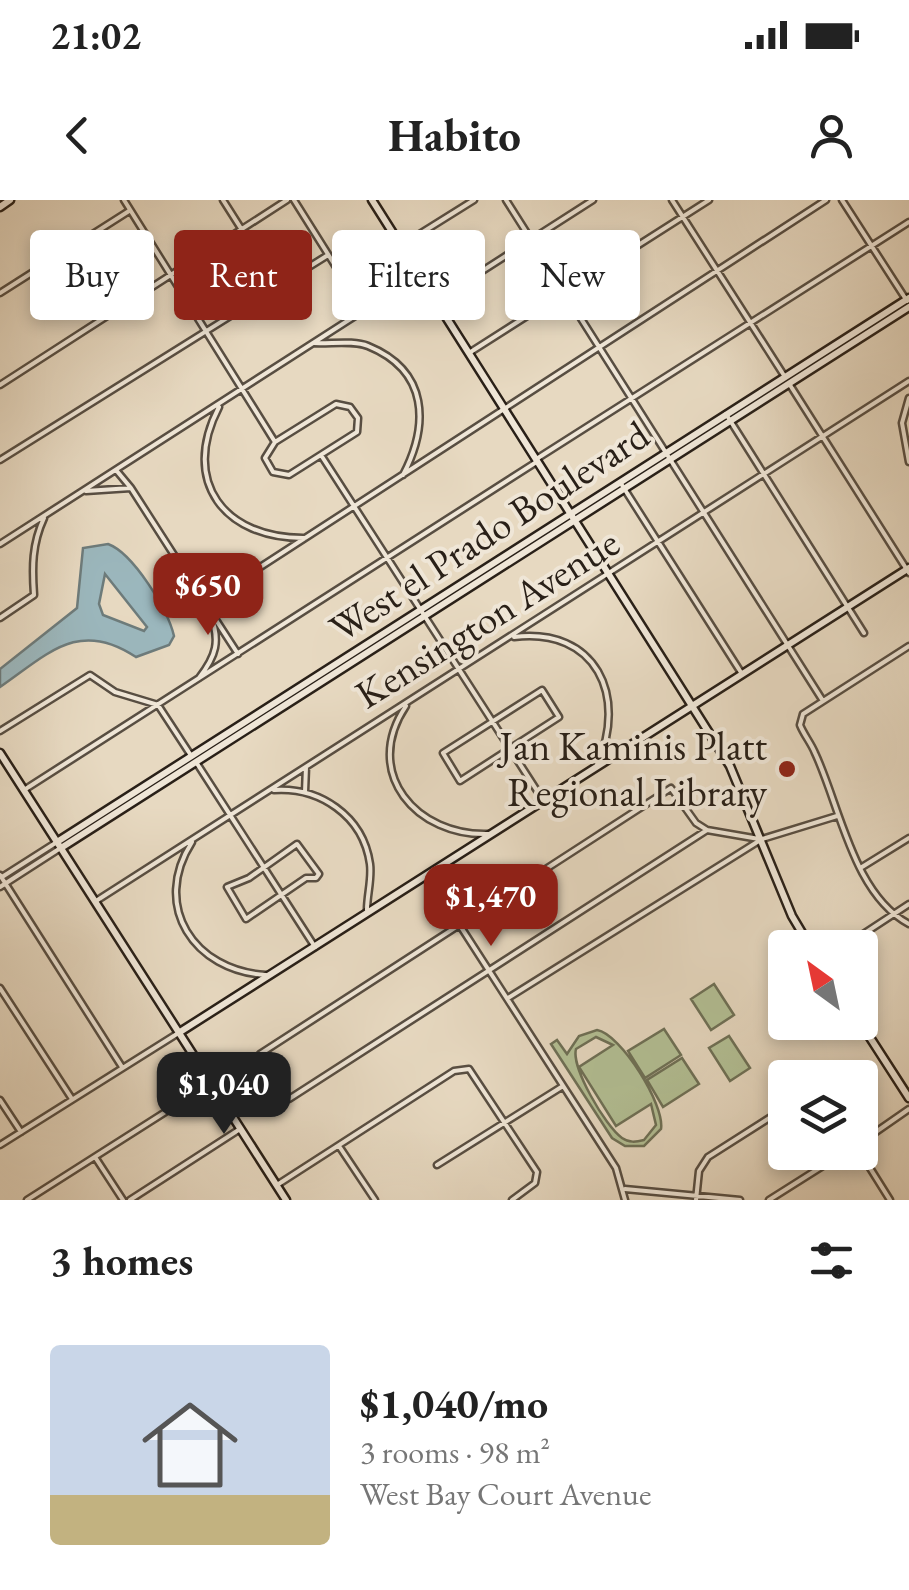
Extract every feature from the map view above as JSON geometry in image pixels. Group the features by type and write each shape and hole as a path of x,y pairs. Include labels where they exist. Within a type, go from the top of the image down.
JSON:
{"street":[{"path":"124,200 275,442"},
{"path":"223,200 242,230 290,200 332,261"},
{"path":"372,200 391,230"},
{"path":"426,230 474,200"},
{"path":"506,200 526,230"},
{"path":"546,230 594,200"},
{"path":"0,1145 908,570 672,200"},
{"path":"640,243 709,200"},
{"path":"206,603 826,200"},
{"path":"842,200 908,302"},
{"path":"0,293 129,211"},
{"path":"24,790 909,222"},
{"path":"0,460 328,255"},
{"path":"0,384 174,273"},
{"name":"West el Prado Boulevard","path":"668,456 731,422 908,302"},
{"path":"0,544 352,320"},
{"path":"448,320 730,766 800,930"},
{"path":"469,353 521,320"},
{"path":"583,320 823,701"},
{"path":"314,344 366,345 398,364 416,390 423,420 403,476"},
{"name":"West el Prado Boulevard","path":"1,880 573,518 726,414 787,381"},
{"name":"Kensington Avenue","path":"95,902 909,382"},
{"path":"909,398 902,423 909,462"},
{"path":"221,403 203,451 212,492 238,526 270,538 307,538"},
{"path":"336,404 350,407 358,418 356,432 289,475 273,472 265,458 275,442 336,404"},
{"path":"726,414 864,633"},
{"path":"322,455 543,801"},
{"path":"116,470 238,654"},
{"path":"622,485 742,674"},
{"path":"81,492 131,488"},
{"path":"0,618 34,596 36,535 46,514"},
{"path":"196,682 215,657 216,630 206,603"},
{"path":"538,618 543,635"},
{"path":"509,637 543,635 581,652 607,693 611,731 596,766"},
{"path":"909,646 803,714 801,730 815,752 837,816 862,868 892,915 909,924"},
{"path":"0,731 90,675 114,692 158,705 314,947"},
{"path":"542,690 558,716 460,781 443,753 492,722 542,690"},
{"path":"408,702 393,729 392,772 420,816 447,832 490,834"},
{"path":"380,719 393,729"},
{"path":"0,754 286,1200"},
{"path":"306,767 306,792"},
{"path":"708,830 289,1099 260,1054 672,788 696,823 708,830 762,839"},
{"path":"269,790 306,792 337,807 358,835 370,863 368,913"},
{"path":"508,998 762,839 837,816"},
{"path":"194,838 176,870 175,901 198,946 219,964 269,975"},
{"path":"862,868 909,838"},
{"path":"297,844 318,874 281,894 246,919 227,887 264,868 297,844"},
{"path":"168,856 176,870"},
{"path":"1,880 122,1067"},
{"path":"869,930 909,904"},
{"path":"459,924 625,1189 625,1200"},
{"path":"0,988 72,1100"},
{"path":"872,1040 909,1098"},
{"path":"277,1186 454,1071 469,1069 536,1172 535,1183 512,1200"},
{"path":"226,1106 273,1076"},
{"path":"27,1200 211,1083"},
{"path":"437,1165 562,1086"},
{"path":"0,1100 21,1132"},
{"path":"878,1131 909,1109"},
{"path":"696,1198 699,1171 708,1157 768,1119"},
{"path":"96,1157 127,1200 240,1130"},
{"path":"339,1146 376,1200"},
{"path":"769,1200 816,1170"},
{"path":"871,1170 890,1200"},
{"path":"625,1189 740,1200"}],"green space":[{"path":"714,984 734,1015 711,1030 691,999"},
{"path":"664,1029 681,1055 645,1078 628,1051"},
{"path":"597,1030 607,1034 640,1072 656,1104 661,1129 644,1146 625,1146 612,1138 551,1044 557,1040 567,1054 579,1036","holes":["596,1037 613,1045 579,1067 616,1126 651,1104 656,1125 644,1140 627,1141 615,1131 591,1096 579,1069 576,1049"]},
{"path":"729,1036 750,1068 730,1081 709,1048"},
{"path":"682,1058 699,1084 663,1107 647,1080"}],"water":[{"path":"108,544 128,559 165,612 174,636 169,645 136,657 116,646 81,641 50,653 0,687 0,669 77,608 83,548","holes":["105,574 147,627 144,631 103,615 99,604"]}],"place":[{"name":"Jan Kaminis Platt Regional Library","path":"787,769"}]}
